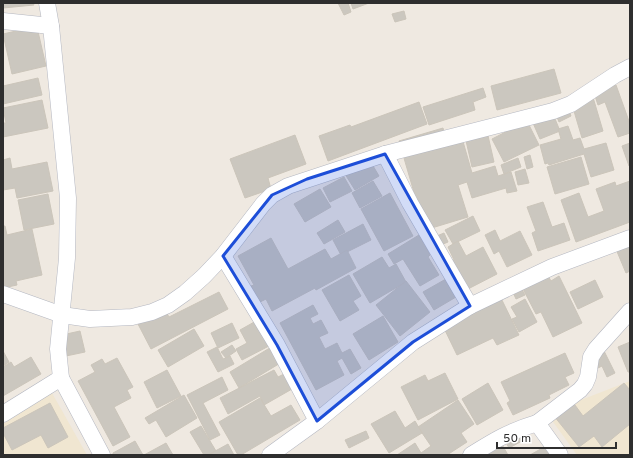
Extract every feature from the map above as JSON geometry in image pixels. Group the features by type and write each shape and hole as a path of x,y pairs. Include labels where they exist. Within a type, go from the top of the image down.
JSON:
{"street":[{"path":"47,3 51,26 68,198 67,258 58,349 61,378 102,455"},
{"path":"3,21 51,26"},
{"path":"3,294 62,315 90,319 132,317 152,312 168,305 185,293 223,256 272,195 288,186 385,154 553,111 571,104 630,67"},
{"path":"385,154 410,204 470,306"},
{"path":"270,455 317,421 413,342 470,306 552,267 630,238"},
{"path":"223,256 277,345 317,421"},
{"path":"471,455 497,438 537,423 580,390 588,377 589,365 594,353 630,311"},
{"path":"3,414 61,378"},
{"path":"537,423 560,455"}],"highlighted area":[{"path":"385,154 470,306 413,342 317,421 277,345 223,256 272,195 307,179"}],"shaded area":[{"path":"630,381 630,455 577,455 551,419 573,403"},
{"path":"52,393 87,455 3,455 3,424"}],"building":[{"path":"3,3 33,3 34,5 3,8"},
{"path":"338,3 348,3 351,12 344,15"},
{"path":"351,3 369,3 353,9"},
{"path":"404,11 406,19 395,22 392,14"},
{"path":"36,23 46,66 12,74 3,34 16,31 16,28"},
{"path":"554,69 561,93 497,110 491,86"},
{"path":"38,78 42,95 3,104 3,86"},
{"path":"616,85 630,124 630,133 618,137 605,102 598,105 594,93"},
{"path":"483,88 486,97 473,102 475,110 429,125 423,107"},
{"path":"592,94 603,131 582,138 571,101"},
{"path":"42,100 48,128 3,137 3,123 6,123 3,108"},
{"path":"419,102 427,124 328,161 319,136 350,125 351,127"},
{"path":"566,103 571,116 559,122 554,109"},
{"path":"553,114 560,131 540,139 533,123"},
{"path":"527,121 539,145 504,162 492,139"},
{"path":"568,126 573,140 580,138 584,149 606,143 614,170 591,177 584,154 549,165 548,163 545,164 540,145 561,139 558,129"},
{"path":"486,127 494,162 472,167 464,132"},
{"path":"443,128 445,136 460,131 472,173 495,166 498,176 511,172 517,191 507,193 506,188 472,198 467,182 458,185 468,217 425,230 399,141"},
{"path":"295,135 306,164 268,178 271,189 245,198 230,159"},
{"path":"630,143 630,166 629,166 622,146"},
{"path":"530,155 533,167 527,169 524,157"},
{"path":"581,157 589,184 555,194 547,167"},
{"path":"10,158 12,169 47,162 53,191 17,198 15,188 3,190 3,160"},
{"path":"518,158 521,167 504,174 501,165"},
{"path":"369,159 379,176 355,190 345,174"},
{"path":"525,169 529,183 518,185 515,172"},
{"path":"344,177 352,191 330,202 323,188"},
{"path":"373,181 382,196 360,208 352,193"},
{"path":"630,181 630,222 576,242 561,200 579,193 588,217 604,211 596,189 615,182 616,186"},
{"path":"320,189 331,207 305,222 294,204"},
{"path":"390,193 413,236 384,251 361,209"},
{"path":"48,194 54,224 24,230 18,200"},
{"path":"543,202 552,227 564,223 570,240 538,251 532,233 536,231 527,207"},
{"path":"473,216 480,231 453,244 445,230"},
{"path":"338,220 345,232 324,244 317,233"},
{"path":"363,224 371,240 341,255 333,240"},
{"path":"3,226 5,226 7,235 32,229 42,275 16,281 17,285 3,288"},
{"path":"495,230 500,241 520,231 532,255 507,267 499,251 494,254 485,235"},
{"path":"444,233 448,242 436,247 432,238"},
{"path":"419,235 430,255 428,257 439,275 420,286 403,259 394,264 388,254"},
{"path":"630,235 630,271 626,273 613,242"},
{"path":"271,238 288,269 325,249 331,259 347,250 356,268 316,290 315,288 272,311 266,299 260,302 251,286 254,285 238,256"},
{"path":"458,241 466,256 483,247 497,274 466,290 451,262 454,260 448,247"},
{"path":"382,257 389,268 396,264 406,282 370,303 353,274"},
{"path":"547,274 551,281 559,276 582,323 553,337 541,312 536,314 522,287"},
{"path":"349,275 361,296 353,301 359,310 340,321 322,290"},
{"path":"446,279 456,297 434,310 423,292"},
{"path":"595,280 603,297 578,309 570,292"},
{"path":"406,281 430,312 400,336 376,305"},
{"path":"520,286 525,295 516,299 512,290"},
{"path":"219,292 228,309 151,349 138,324 165,310 169,317"},
{"path":"499,294 519,335 497,345 493,338 457,355 441,322"},
{"path":"525,299 537,322 519,332 512,319 517,317 511,307"},
{"path":"313,305 318,314 310,318 313,324 321,320 328,333 319,337 325,349 337,343 342,353 350,349 361,368 351,374 342,358 337,361 344,375 316,390 280,323"},
{"path":"383,316 398,342 369,360 353,334"},
{"path":"256,321 269,346 242,360 236,349 247,343 240,330"},
{"path":"232,323 239,338 218,348 211,333"},
{"path":"194,329 204,346 168,367 158,350"},
{"path":"80,331 85,352 66,356 62,335"},
{"path":"630,342 630,372 628,372 618,347"},
{"path":"232,345 236,351 226,358 221,352"},
{"path":"273,346 282,362 239,388 230,372"},
{"path":"217,347 223,359 230,356 234,364 218,372 207,352"},
{"path":"3,351 9,362 3,366"},
{"path":"604,351 615,373 607,377 602,366 594,370 589,358"},
{"path":"565,353 574,373 565,377 569,385 549,395 550,398 513,415 507,403 510,401 501,382"},
{"path":"31,357 41,374 3,396 3,367 11,362 14,367"},
{"path":"117,358 133,387 127,390 131,398 114,407 130,437 113,446 78,381 95,372 91,365 102,359 105,364"},
{"path":"167,370 181,396 157,408 144,382"},
{"path":"274,370 278,377 284,374 292,389 264,405 260,396 228,414 220,398"},
{"path":"445,373 458,399 418,420 401,387 425,375 428,381"},
{"path":"222,377 228,390 203,403 220,435 210,440 187,395"},
{"path":"488,383 503,410 477,425 462,399"},
{"path":"624,383 630,390 630,424 602,447 594,436 579,447 554,416 572,401 583,416"},
{"path":"184,395 197,418 166,437 156,420 149,424 145,418"},
{"path":"260,398 271,416 291,405 300,420 241,455 238,455 219,422"},
{"path":"458,400 474,424 461,433 467,442 447,455 397,455 415,443 421,453 431,446 418,427"},
{"path":"50,403 68,437 48,448 41,435 12,450 3,433 3,428"},
{"path":"395,411 405,428 415,421 422,433 389,453 371,424"},
{"path":"201,426 216,451 209,455 204,455 190,432"},
{"path":"366,431 369,438 349,448 345,440"},
{"path":"517,432 522,441 509,448 504,439"},
{"path":"135,441 143,455 113,455 113,453"},
{"path":"500,441 508,455 478,455"},
{"path":"166,443 173,455 144,455"},
{"path":"228,444 234,455 208,455"},
{"path":"546,446 551,455 530,455"}]}
